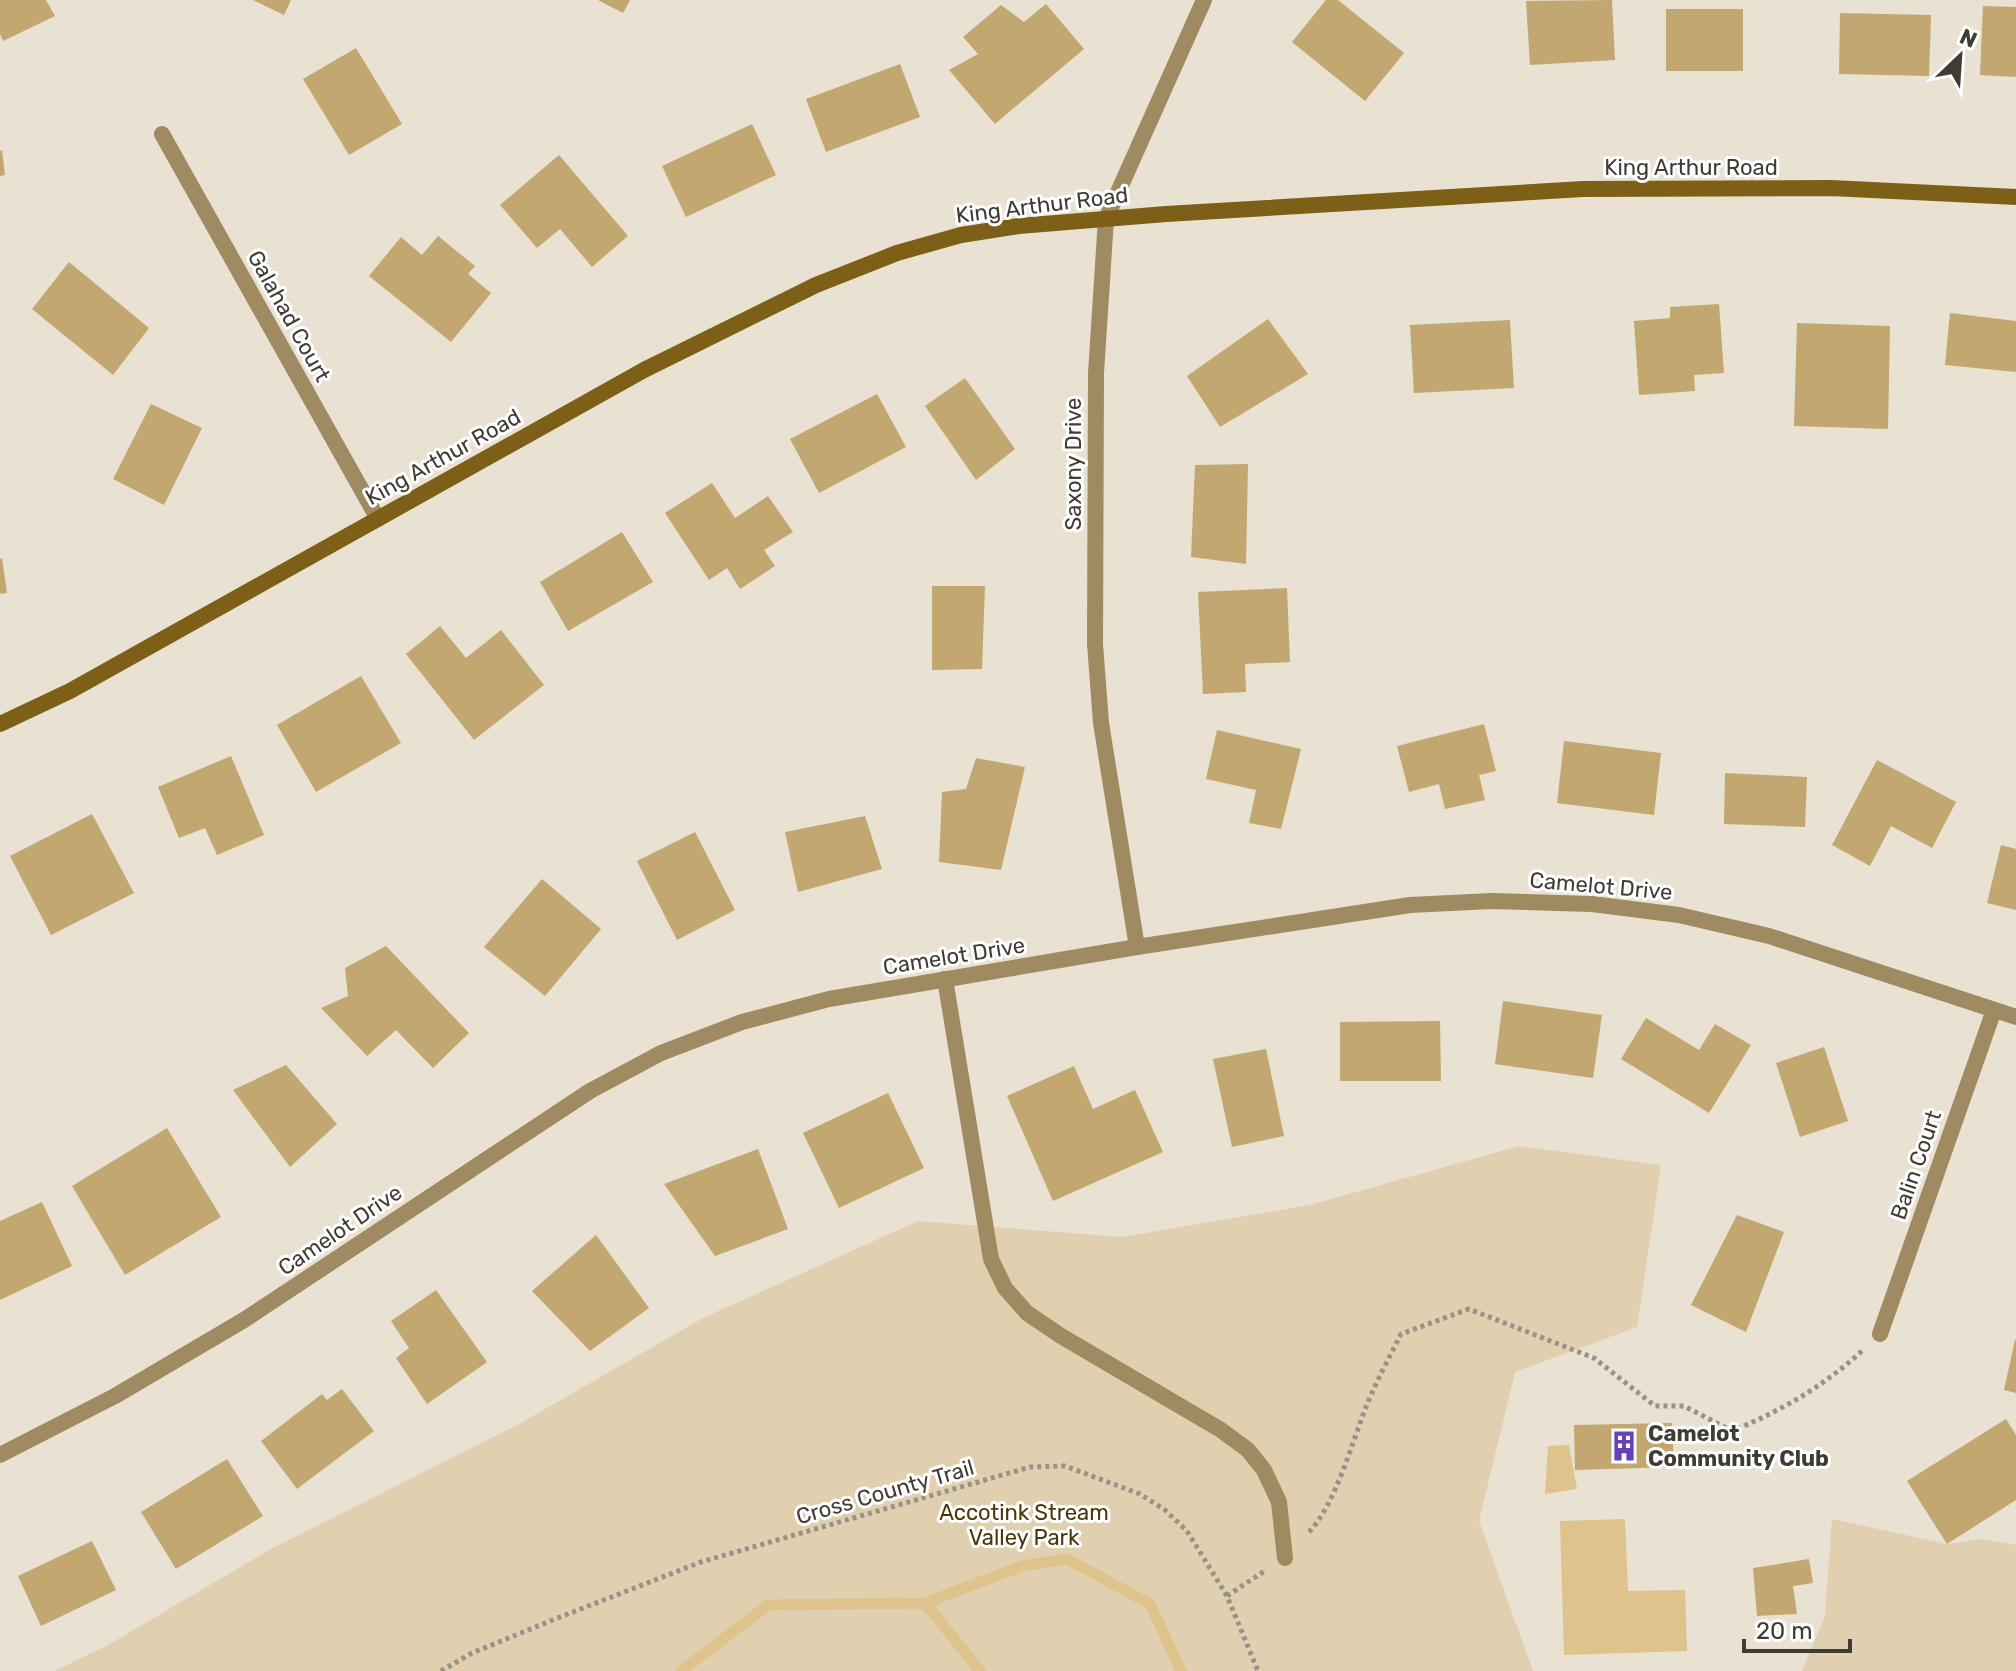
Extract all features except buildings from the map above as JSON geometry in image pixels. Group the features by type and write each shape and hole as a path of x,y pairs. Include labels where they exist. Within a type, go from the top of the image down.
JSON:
{"street":[{"name":"Saxony Drive","path":"1137,947 1101,723 1095,644 1096,373 1106,219 1204,0"},
{"name":"Galahad Court","path":"162,134 378,519"},
{"name":"King Arthur Road","path":"0,724 70,691 644,370 816,285 897,253 961,235 1019,226 1106,219 1583,189 1831,188 2016,197"},
{"name":"Camelot Drive","path":"0,1455 115,1396 244,1320 590,1091 661,1053 742,1022 829,999 1410,905 1492,901 1592,904 1679,915 1769,936 2016,1017"},
{"path":"945,979 991,1259 1005,1288 1027,1313 1061,1336 1221,1430 1248,1450 1264,1470 1279,1502 1285,1558"},
{"name":"Balin Court","path":"1880,1334 1994,1010"}],"path":[{"path":"1227,1596 1285,1558 1319,1522 1401,1334 1469,1309 1594,1358 1655,1406 1684,1406 1732,1431 1774,1413 1835,1376 1880,1334"},
{"name":"Cross County Trail","path":"441,1671 472,1653 701,1562 1030,1467 1065,1466 1140,1494 1165,1510 1187,1531 1227,1596 1258,1671"}],"green space":[{"name":"Accotink Stream Valley Park","path":"1519,1146 1661,1165 1637,1327 1515,1372 1479,1521 1533,1671 55,1671 108,1645 271,1549 519,1424 703,1318 918,1221 1122,1237 1310,1205"},
{"path":"1832,1519 1947,1544 1981,1539 2016,1545 2016,1671 1802,1671 1825,1616"}],"shaded area":[{"path":"1569,1445 1577,1489 1545,1494 1548,1446"},
{"path":"1625,1519 1628,1591 1685,1590 1687,1651 1564,1655 1560,1521"}],"waterway":[{"path":"925,1603 1022,1566 1067,1559 1150,1604 1181,1671"},
{"path":"681,1671 768,1605 925,1603 980,1671"}],"place":[{"name":"Camelot Community Club","path":"1624,1446"}]}
